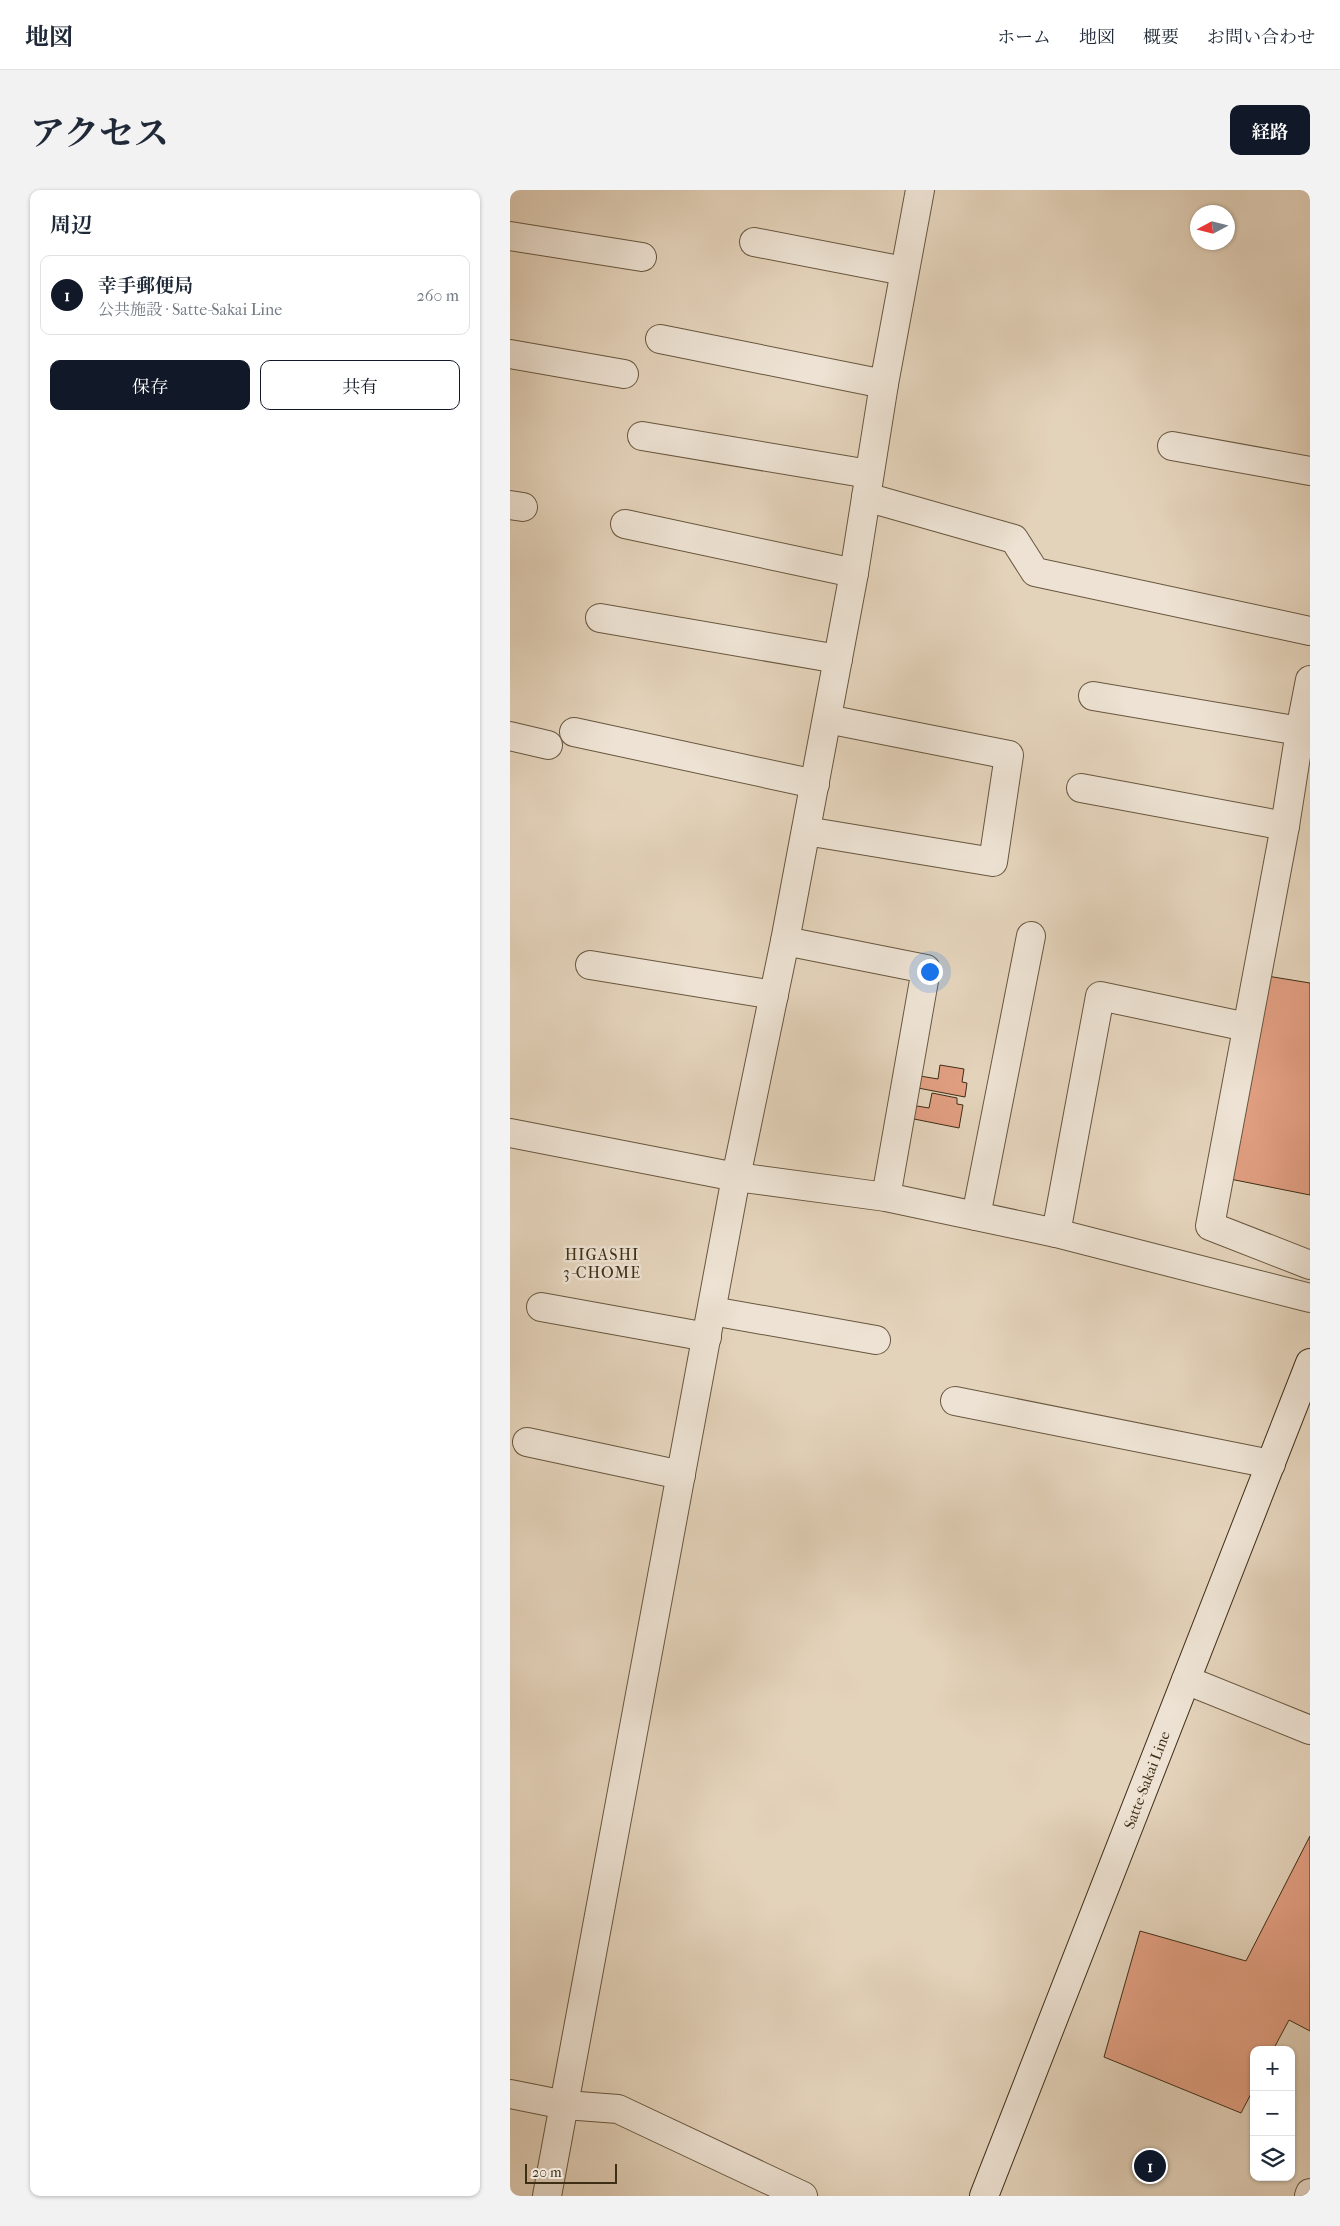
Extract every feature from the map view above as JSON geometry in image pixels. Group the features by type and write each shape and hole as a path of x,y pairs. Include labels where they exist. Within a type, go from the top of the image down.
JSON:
{"street":[{"path":"547,2196 736,1177 785,941 815,784 854,573 884,384 920,190"},
{"path":"510,236 642,257"},
{"path":"754,242 904,271"},
{"path":"660,339 884,384"},
{"path":"510,354 624,374"},
{"path":"642,436 867,485 1014,539 1035,572 1310,631"},
{"path":"1172,446 1310,471"},
{"path":"625,524 854,573"},
{"path":"600,618 838,659"},
{"path":"1310,680 1300,731 1286,826 1210,1226 1310,1265"},
{"path":"1093,696 1300,731"},
{"path":"806,831 993,862 1009,755 827,719"},
{"path":"574,732 815,784"},
{"path":"510,736 548,745"},
{"path":"1081,788 1286,826"},
{"path":"976,1216 1031,936"},
{"path":"785,941 926,969 886,1197"},
{"path":"590,965 774,995"},
{"path":"1056,1233 1100,996 1248,1027"},
{"path":"510,1133 736,1177 886,1197 1056,1233 1310,1298"},
{"path":"541,1307 876,1340"},
{"name":"Satte-Sakai Line","path":"984,2196 1310,1363"},
{"path":"954,1401 1271,1464"},
{"path":"527,1442 681,1475"},
{"path":"1186,1680 1310,1730"},
{"path":"510,2094 565,2105 618,2109 803,2196"}],"building":[{"path":"1267,976 1310,983 1310,1195 1230,1179"},
{"path":"940,1065 964,1069 962,1082 967,1083 965,1097 918,1088 920,1076 938,1079"},
{"path":"932,1093 957,1098 957,1104 963,1105 959,1128 909,1118 911,1105 929,1108"},
{"path":"1310,1836 1310,2031 1289,2020 1275,2046 1250,2046 1250,2096 1241,2113 1104,2057 1140,1931 1246,1961"}],"place":[{"name":"幸手郵便局","path":"1150,2166"}],"district":[{"name":"HIGASHI 3-CHOME","path":"602,1263"}]}
